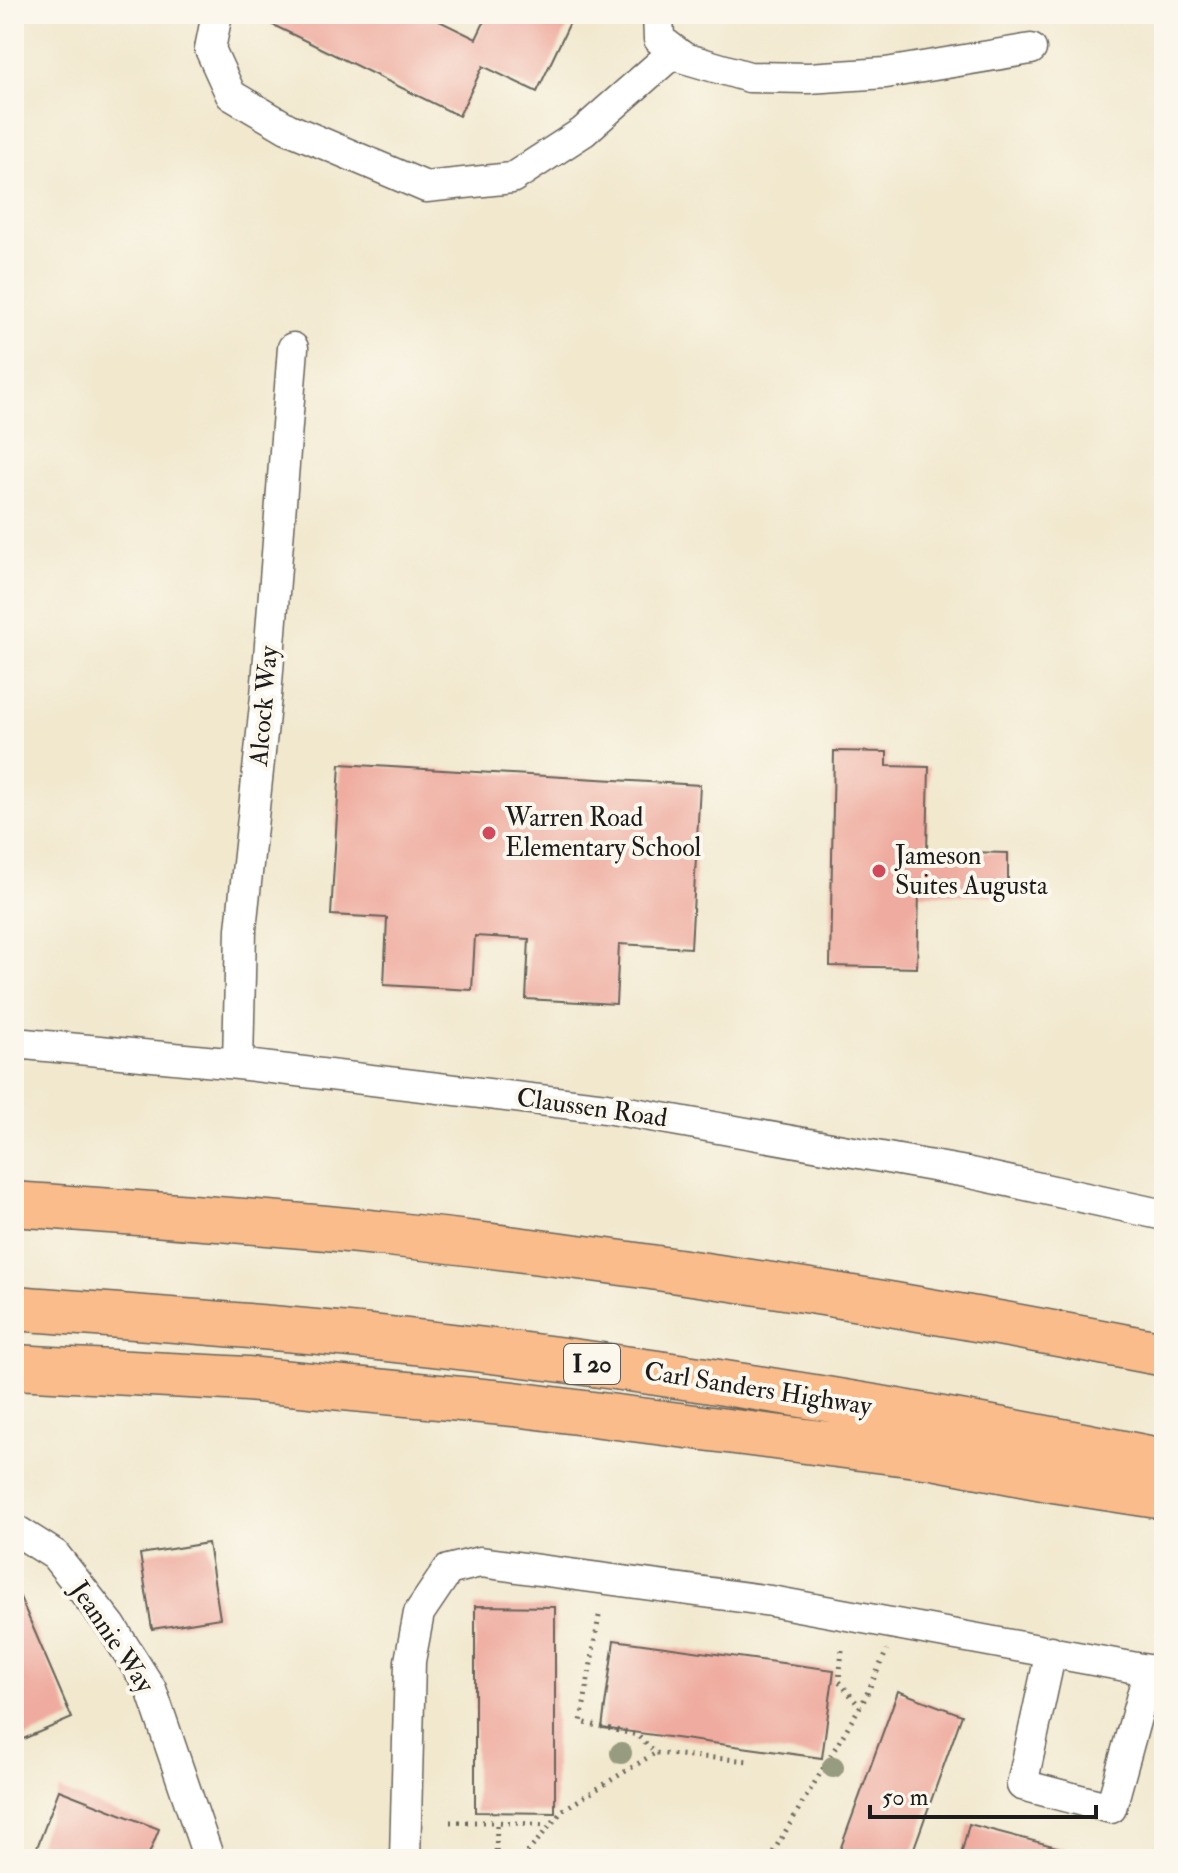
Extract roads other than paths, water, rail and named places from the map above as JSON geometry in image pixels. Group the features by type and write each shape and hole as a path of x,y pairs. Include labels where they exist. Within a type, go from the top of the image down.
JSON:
{"highway":[{"path":"14,1204 387,1234 655,1267 883,1302 1164,1354"},
{"name":"Carl Sanders Highway","path":"14,1308 368,1337 580,1362 912,1413 1164,1461"},
{"path":"14,1367 247,1379 514,1404 932,1457 1164,1497"}],"street":[{"path":"217,14 210,49 231,95 287,128 426,187 512,178 583,132 675,51"},
{"path":"658,14 659,39 684,58 749,77 808,78 886,73 1031,49"},
{"name":"Alcock Way","path":"238,1064 241,929 266,696 293,348"},
{"name":"Claussen Road","path":"14,1043 238,1064 606,1108 966,1172 1164,1215"},
{"name":"Jeannie Way","path":"14,1529 55,1555 111,1626 151,1689 209,1859"},
{"path":"405,1859 410,1661 419,1613 448,1570 480,1562 771,1601 1051,1651 1156,1672 1111,1808 1022,1785 1051,1651"}],"place":[{"name":"Warren Road Elementary School","path":"489,833"},
{"name":"Jameson Suites Augusta","path":"879,871"}]}
